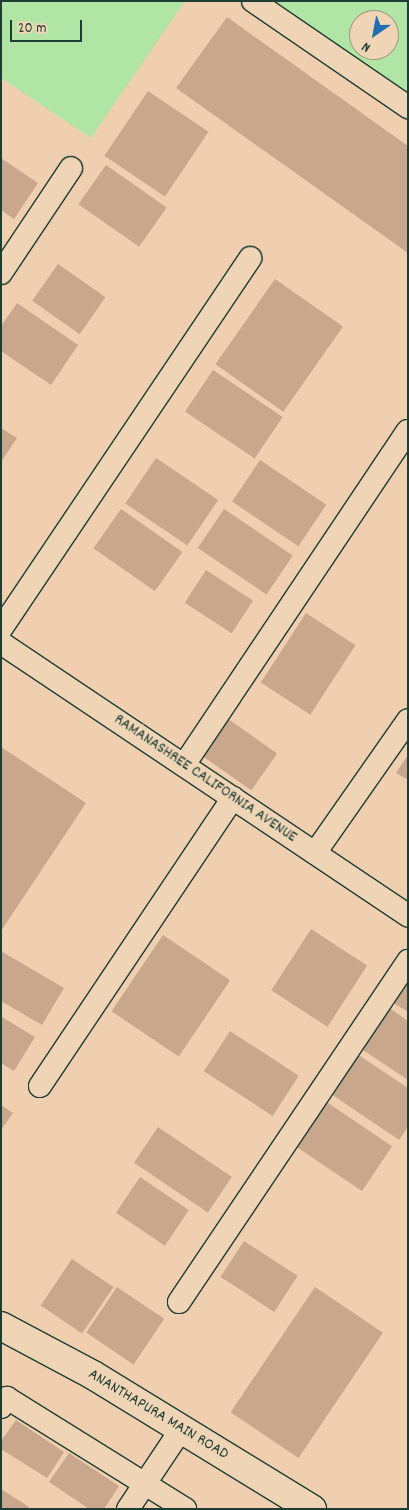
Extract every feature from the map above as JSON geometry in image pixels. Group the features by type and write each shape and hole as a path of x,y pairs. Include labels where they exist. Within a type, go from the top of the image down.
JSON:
{"street":[{"path":"253,1 408,107"},
{"path":"1,273 71,168"},
{"path":"1,629 250,258"},
{"path":"184,765 408,431"},
{"name":"RAMANASHREE CALIFORNIA AVENUE","path":"1,643 408,915"},
{"path":"315,853 408,720"},
{"path":"40,1086 233,798"},
{"path":"179,1302 408,961"},
{"name":"ANANTHAPURA MAIN ROAD","path":"1,1326 182,1428 312,1509"},
{"path":"1,1407 7,1398 185,1509"},
{"path":"128,1509 182,1428"}],"green space":[{"path":"1,1 185,1 91,138 1,78"},
{"path":"266,1 408,1 408,96 354,60 399,60 399,10 349,10 349,57"}],"building":[{"path":"227,17 408,146 408,253 176,88"},
{"path":"148,91 209,132 165,196 104,156"},
{"path":"1,158 38,183 14,219 1,210"},
{"path":"106,165 167,207 139,247 78,204"},
{"path":"58,264 106,297 80,334 32,301"},
{"path":"275,279 343,327 283,412 215,364"},
{"path":"17,303 78,345 51,385 1,351 1,326"},
{"path":"213,370 283,417 255,458 185,411"},
{"path":"1,428 17,438 1,462"},
{"path":"156,458 218,500 187,546 125,504"},
{"path":"260,460 326,505 298,546 232,501"},
{"path":"121,509 182,552 155,591 93,548"},
{"path":"224,509 293,555 267,594 198,548"},
{"path":"206,570 253,600 232,633 185,603"},
{"path":"306,613 355,645 310,715 261,683"},
{"path":"228,719 277,753 251,790 202,756"},
{"path":"1,747 86,803 1,931"},
{"path":"408,755 408,780 396,773"},
{"path":"311,929 367,965 327,1027 271,990"},
{"path":"163,935 230,980 179,1057 112,1011"},
{"path":"1,951 64,988 42,1025 1,1001"},
{"path":"408,978 408,1012 392,1002"},
{"path":"388,1007 408,1021 408,1080 360,1048"},
{"path":"2,1017 35,1037 14,1071 1,1063"},
{"path":"230,1031 299,1076 273,1116 204,1071"},
{"path":"357,1054 408,1088 408,1127 399,1140 331,1094"},
{"path":"325,1101 392,1146 362,1191 295,1146"},
{"path":"1,1105 13,1113 1,1130"},
{"path":"158,1127 232,1177 208,1212 134,1163"},
{"path":"140,1177 189,1210 165,1246 116,1213"},
{"path":"244,1241 298,1276 274,1312 221,1277"},
{"path":"72,1259 113,1287 82,1333 41,1305"},
{"path":"117,1287 164,1319 133,1364 86,1333"},
{"path":"315,1287 383,1333 299,1458 231,1412"},
{"path":"16,1420 64,1452 47,1478 1,1449 1,1441"},
{"path":"69,1453 119,1486 104,1509 89,1509 49,1482"},
{"path":"1,1489 29,1507 28,1509 1,1509"}]}
